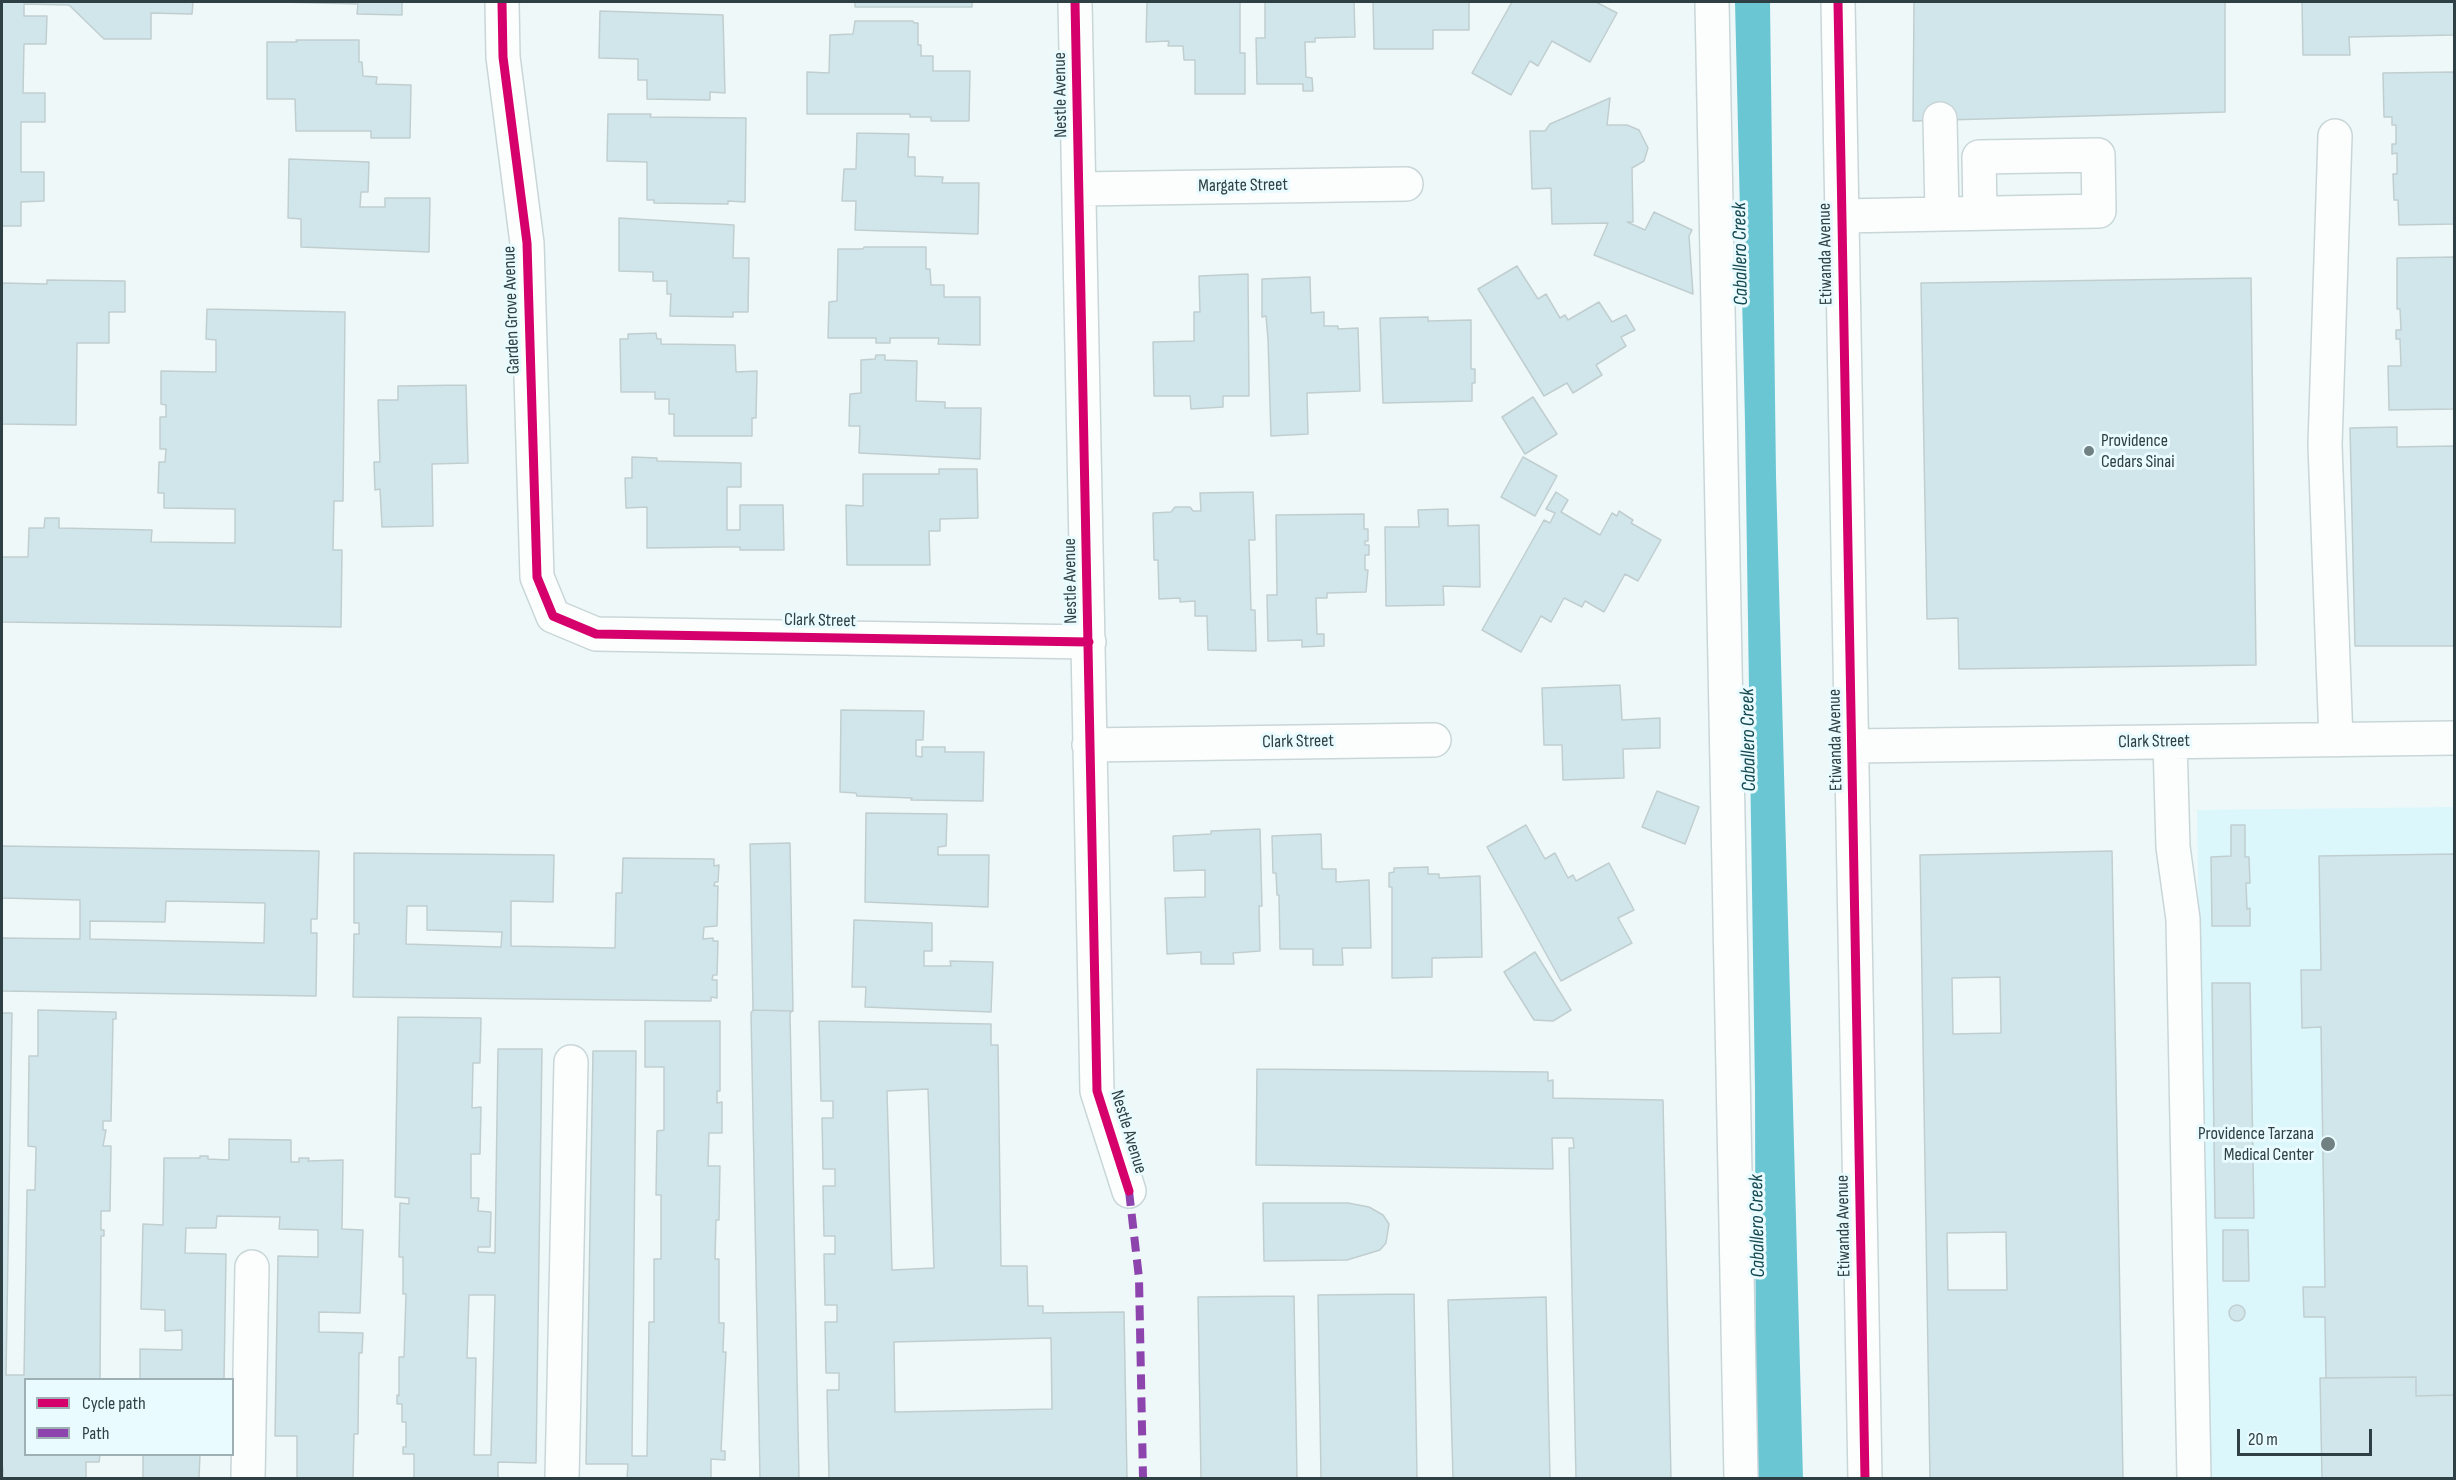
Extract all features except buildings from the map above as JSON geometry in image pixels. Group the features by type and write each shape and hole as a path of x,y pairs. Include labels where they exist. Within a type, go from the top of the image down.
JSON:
{"street":[{"name":"Garden Grove Avenue","path":"502,2 503,57 527,243 537,577 553,616"},
{"name":"Nestle Avenue","path":"1075,2 1097,1091 1129,1191"},
{"path":"1712,2 1741,1479"},
{"name":"Etiwanda Avenue","path":"1838,2 1865,1479"},
{"path":"1940,119 1942,213"},
{"path":"2335,136 2325,445 2336,684 2336,740"},
{"name":"Margate Street","path":"1080,189 1406,183"},
{"path":"1842,216 1980,213"},
{"name":"Clark Street","path":"553,616 596,634 1089,642"},
{"name":"Clark Street","path":"1853,746 2454,738"},
{"name":"Clark Street","path":"1089,745 1434,740"},
{"path":"2170,742 2173,847 2182,919 2194,1479"},
{"path":"561,1479 571,1062"},
{"path":"248,1479 252,1267"}],"shaded area":[{"name":"Providence Tarzana Medical Center","path":"2454,807 2454,1478 2206,1478 2197,810"}],"water":[{"name":"Caballero Creek","path":"1735,2 1770,2 1776,476 1803,1478 1756,1478 1755,1090 1745,422"}],"marked path":[{"path":"1129,1191 1139,1278 1143,1478"}],"cycle path":[{"path":"502,2 503,57 527,243 537,577 553,616 596,634 1089,642"},
{"path":"1075,2 1097,1091 1129,1191"},
{"path":"1838,2 1865,1478"}],"place":[{"name":"Providence Cedars Sinai","path":"2089,451"},
{"name":"Providence Tarzana Medical Center","path":"2328,1144"}]}
